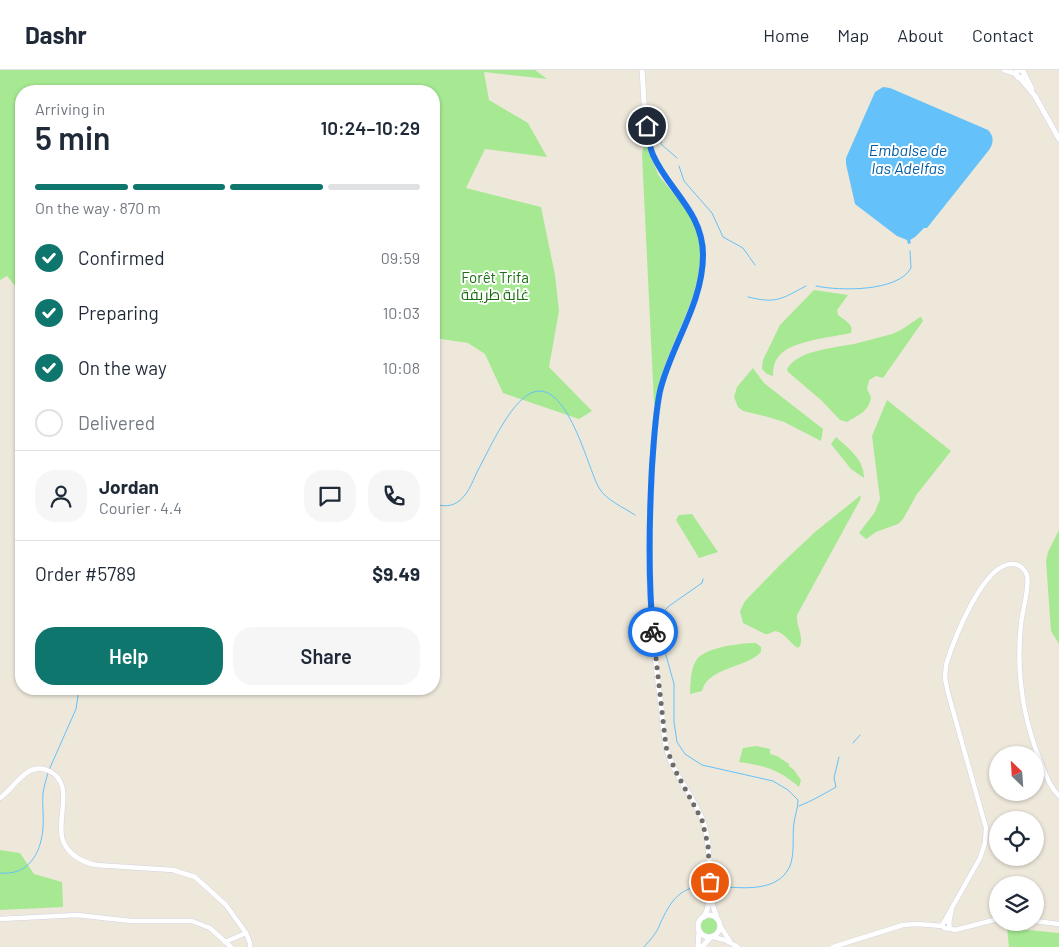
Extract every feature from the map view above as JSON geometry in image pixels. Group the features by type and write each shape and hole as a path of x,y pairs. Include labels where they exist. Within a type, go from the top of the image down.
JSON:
{"main road":[{"path":"642,70 648,140 652,152 664,175 691,212 698,229 703,250 698,292 665,374 660,392 651,480 649,571 652,619 666,747 675,770 702,820 710,871 711,903 720,926 718,934 702,947"},
{"path":"1004,70 1020,72 1059,139"},
{"path":"698,947 699,922 711,903"},
{"path":"704,916 710,915 718,919"},
{"path":"699,930 705,936 712,937"}],"street":[{"path":"947,925 952,906 984,849 986,836 982,810 946,685 946,665 978,591 992,575 1008,564 1022,567 1028,583 1020,631 1022,696 1038,755 1048,780 1059,796"},
{"path":"0,798 29,771 39,769 50,772 58,779 63,794 62,837 66,846 75,856 85,862 96,865 168,869 190,874 199,879 226,905 246,933 250,947"},
{"path":"0,919 66,915 131,921 192,921 210,928 231,947"},
{"path":"833,947 903,925 947,925 958,929 989,921"},
{"path":"1044,922 1059,924"},
{"path":"720,926 738,947"},
{"path":"225,942 246,933"},
{"path":"712,937 733,943"}],"green space":[{"name":"Forêt Trifa غابة طريفة","path":"0,70 535,70 547,79 484,72 489,100 528,123 547,157 485,149 466,188 541,207 555,275 559,311 549,367 592,411 579,419 503,393 485,354 468,343 440,339 440,85 15,85 15,286 7,276 0,280"},
{"path":"646,135 659,176 684,206 696,227 700,238 702,258 697,289 660,385 657,413 654,403 642,154"},
{"path":"814,290 848,295 837,310 838,315 850,325 851,333 793,346 785,350 778,357 774,365 773,376 767,374 762,369 763,360 780,325"},
{"path":"920,317 923,321 883,378 876,376 869,380 867,389 871,397 868,406 847,422 840,420 821,400 788,372 787,369 793,362 809,353 892,334"},
{"path":"753,368 764,383 823,429 821,441 784,422 743,411 738,407 734,397 737,387"},
{"path":"887,400 951,451 917,494 903,519 898,524 876,532 866,539 859,533 875,512 880,499 872,436"},
{"path":"836,437 859,460 864,478 851,469 831,444"},
{"path":"861,495 797,615 801,638 800,646 798,648 779,632 775,631 765,634 743,623 740,611 745,601 815,532"},
{"path":"692,514 718,552 699,558 676,520 679,515"},
{"path":"1059,530 1059,644 1051,631 1046,561 1048,552"},
{"path":"756,643 761,647 761,652 747,661 720,672 706,683 702,691 690,694 693,667 701,655 722,647"},
{"path":"756,746 770,749 770,754 789,764 801,780 799,787 785,776 771,769 739,762 743,748"},
{"path":"0,850 20,853 34,874 62,882 63,907 0,910"},
{"path":"709,918 715,920 717,926 715,932 709,934 703,932 701,926 703,920"},
{"path":"1007,931 1059,933 1059,947 1009,947"}],"water":[{"name":"Embalse de las Adelfas","path":"883,87 890,88 988,130 992,137 992,145 989,150 927,228 924,228 908,244 907,240 897,236 855,204 846,164 846,158 875,92"}],"waterway":[{"path":"660,119 662,124 661,144 677,158"},
{"path":"679,166 684,181 712,213 723,237 743,248 755,265"},
{"path":"816,286 853,289 881,286 894,282 904,276 911,268 910,251"},
{"path":"748,297 766,300 779,299 806,286"},
{"path":"440,506 451,505 463,497 469,489 498,431 512,411 526,396 540,391 552,396 563,407 573,424 602,492 610,500 635,515"},
{"path":"703,579 702,583 669,606 661,614 659,630 674,684 674,722 677,742 685,754 702,765 773,781 788,790 798,800 793,828 792,861 784,875 776,882 756,887 712,886"},
{"path":"49,770 76,709 78,695"},
{"path":"853,743 860,735"},
{"path":"799,806 836,787 834,778 839,757"},
{"path":"0,873 18,871 25,867 36,854 42,838 43,793 48,773"},
{"path":"644,947 655,933 677,896 690,888 708,886"}],"way so far":[{"path":"653,632 666,747 675,770 702,820 708,845 710,882"}],"route":[{"path":"647,126 654,157 695,220 703,250 698,292 665,374 658,405 649,536 653,632"}]}
